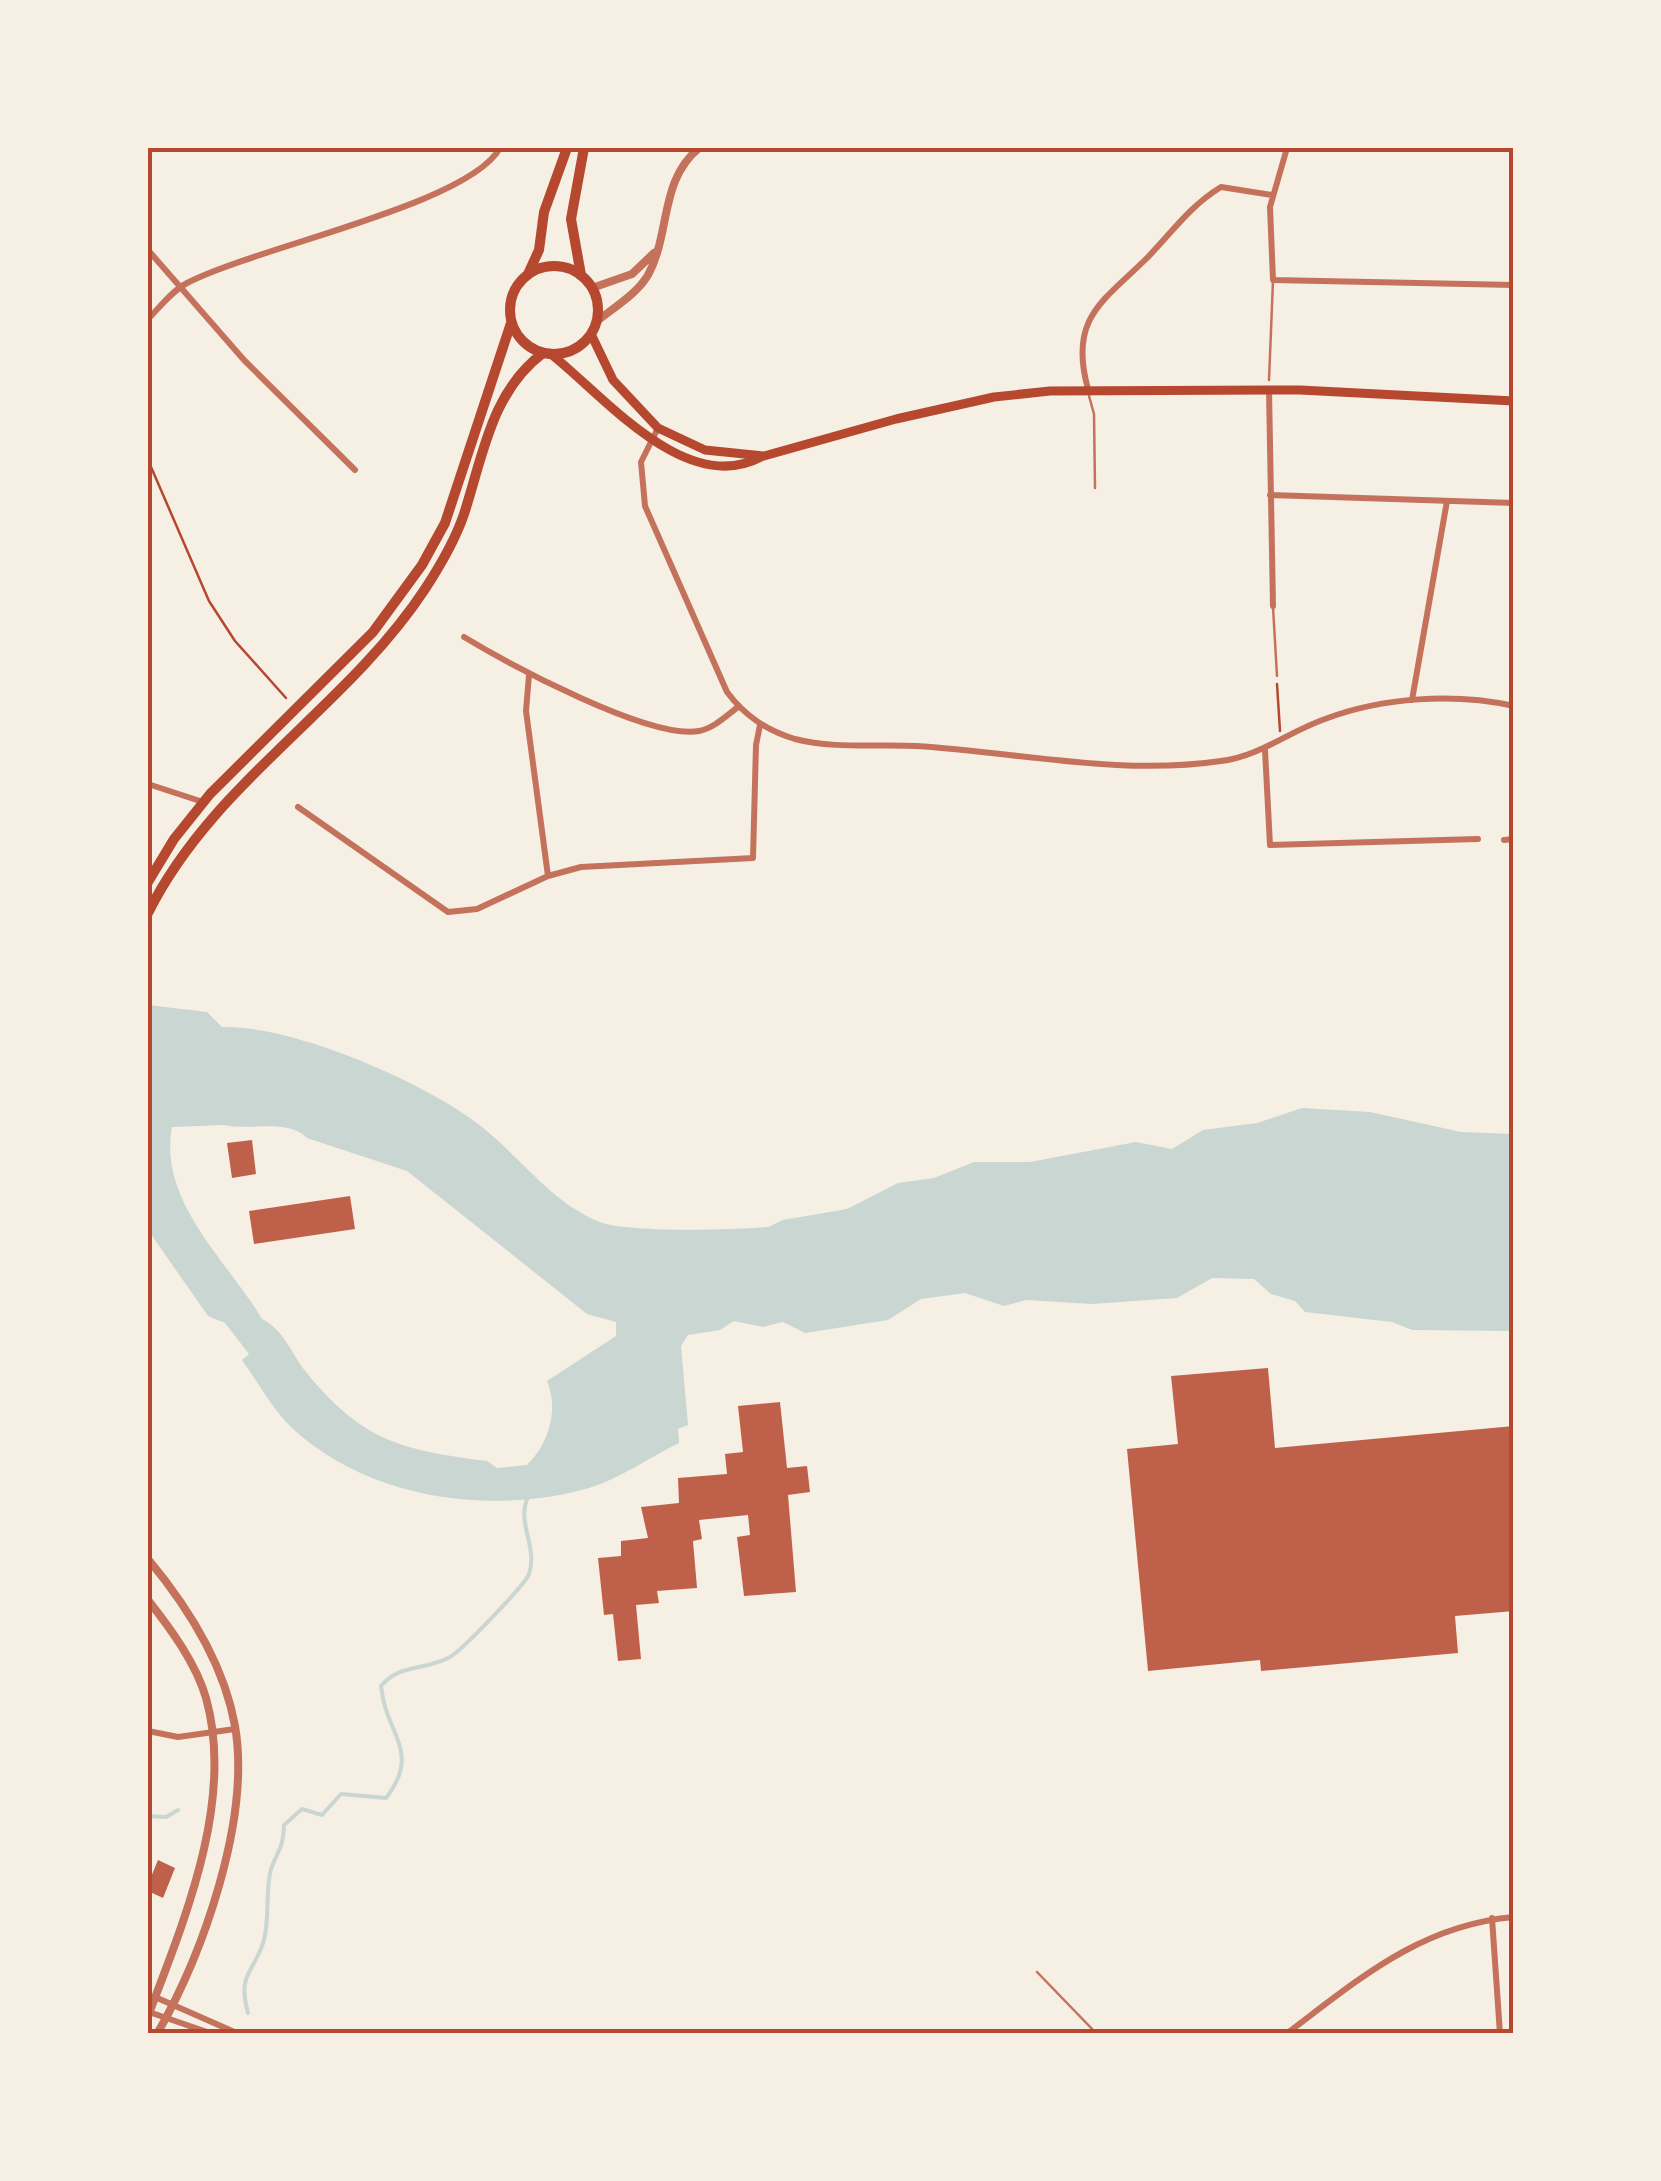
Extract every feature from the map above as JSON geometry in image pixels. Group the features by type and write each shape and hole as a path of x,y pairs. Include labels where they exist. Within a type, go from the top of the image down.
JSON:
{"main road":[{"path":"148,882 203,802 373,632 422,565 445,523 512,324 514,290 528,274 539,250 544,212 567,148"},
{"path":"148,912 180,855 222,803 350,678 422,593 457,532 501,404 519,373 547,354 571,351 591,334 598,305 592,288 581,275 571,218 584,148"},
{"path":"528,274 555,266 581,275"},
{"path":"512,324 523,342 547,354 650,440 682,456 719,465 750,463 764,456 994,398 1088,390 1269,385 1514,401"},
{"path":"591,334 613,380 658,428 705,450 764,456"}],"street":[{"path":"148,318 181,286 295,240 417,205 500,148"},
{"path":"596,322 645,280 673,180 700,148"},
{"path":"1287,148 1268,220 1273,280 1514,285"},
{"path":"1088,390 1084,343 1106,292 1146,258 1194,204 1221,187 1272,195"},
{"path":"148,250 263,380 355,470"},
{"path":"592,288 632,274 654,253"},
{"path":"1269,385 1273,606"},
{"path":"658,428 640,472 645,506 713,667 738,706 760,725 800,740 919,746 1059,763 1206,762 1265,750 1280,738 1352,710 1412,700 1514,706"},
{"path":"1270,495 1514,503"},
{"path":"1412,700 1447,501"},
{"path":"464,636 528,675 622,714 683,731 712,726 738,706"},
{"path":"528,675 526,711 548,876"},
{"path":"298,807 448,912 477,910 548,876 596,865 661,866 753,858 760,725"},
{"path":"1265,750 1270,845 1478,839"},
{"path":"148,784 203,802"},
{"path":"148,1559 201,1636 226,1691 236,1729 230,1834 217,1892 173,2004 157,2034"},
{"path":"148,1600 189,1661 206,1699 214,1769 209,1826 198,1872 148,2014 213,2034"},
{"path":"148,1731 178,1737 236,1729"},
{"path":"1286,2034 1395,1952 1444,1930 1514,1916"},
{"path":"1492,1918 1500,2034"},
{"path":"155,1997 239,2034"}],"lane":[{"path":"1269,385 1273,280"},
{"path":"1088,390 1094,414 1094,488"},
{"path":"1273,606 1277,676"},
{"path":"1037,1972 1097,2034"}],"path":[{"path":"148,460 210,601 235,641 286,698"},
{"path":"1277,676 1280,738"}],"shaded area":[{"path":"148,1005 207,1012 222,1027 251,1029 321,1046 394,1075 482,1127 567,1204 600,1222 633,1228 768,1227 783,1220 847,1209 898,1183 934,1178 974,1162 1030,1162 1136,1142 1172,1149 1203,1130 1257,1123 1302,1108 1370,1112 1461,1132 1513,1134 1513,1331 1412,1330 1392,1322 1305,1312 1295,1301 1271,1294 1254,1279 1212,1278 1177,1298 1092,1304 1026,1300 1004,1306 965,1293 921,1299 888,1320 805,1333 783,1322 763,1327 734,1321 720,1330 688,1335 681,1346 688,1425 678,1429 679,1443 589,1488 512,1500 472,1500 394,1486 323,1452 292,1428 242,1360 249,1354 225,1323 208,1316 148,1230","holes":["172,1127 290,1128 307,1138 407,1171 587,1314 616,1322 616,1336 547,1381 552,1403 550,1426 527,1465 497,1468 487,1461 431,1452 386,1439 346,1414 306,1372 282,1336 262,1319 199,1229 175,1180 170,1154"]}],"building":[{"path":"252,1140 256,1174 232,1178 227,1143"},
{"path":"350,1196 355,1229 254,1244 249,1211"},
{"path":"1268,1368 1275,1448 1514,1426 1514,1611 1455,1616 1458,1653 1261,1671 1260,1660 1148,1671 1127,1449 1178,1444 1171,1376"},
{"path":"780,1402 787,1468 807,1466 810,1492 788,1495 796,1592 744,1596 737,1537 750,1535 748,1515 699,1520 702,1539 693,1541 697,1588 657,1591 659,1603 636,1605 641,1659 618,1661 613,1614 604,1615 598,1558 621,1556 621,1541 648,1538 641,1507 679,1503 678,1478 727,1474 725,1454 743,1452 738,1406"},
{"path":"158,1860 175,1868 163,1898 148,1891 148,1876 151,1877"}],"waterway":[{"path":"248,2013 244,1989 264,1940 269,1877 284,1825 302,1809 322,1815 341,1794 386,1798 396,1782 402,1755 381,1686 405,1670 450,1657 525,1580 531,1564 524,1517 527,1499"},
{"path":"148,1816 166,1817 178,1810"}]}
